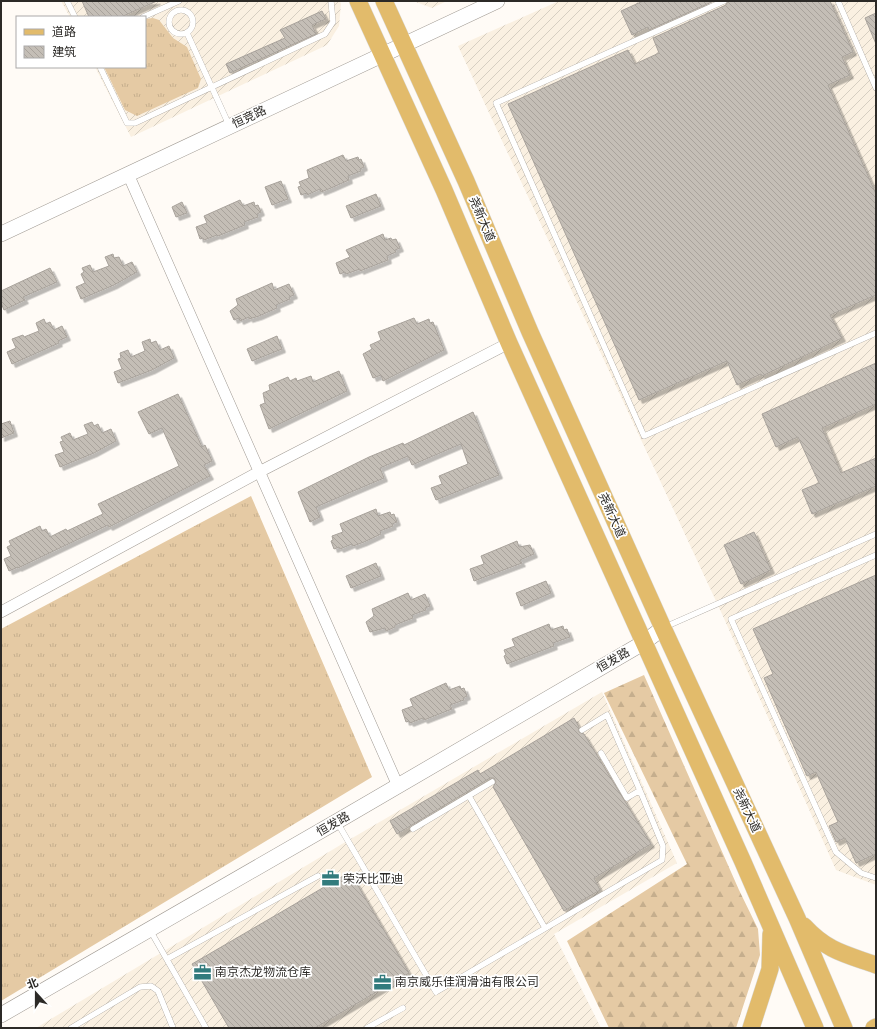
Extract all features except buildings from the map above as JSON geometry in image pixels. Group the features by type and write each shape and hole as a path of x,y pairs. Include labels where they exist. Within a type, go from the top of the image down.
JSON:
{"main road":[{"name":"尧新大道","path":"358,1 444,190 509,343 643,643 743,862 814,1028"},
{"name":"尧新大道","path":"384,1 466,181 530,332 663,628 797,918 844,1028"},
{"path":"797,918 816,938 829,948 876,966"},
{"path":"752,1028 770,969 771,929"}],"street":[{"name":"恒竞路","path":"1,234 381,54 497,1"},
{"path":"128,174 398,786"},
{"path":"1,612 259,472 509,343"},
{"name":"恒发路","path":"1,1015 643,643 663,628"}],"lane":[{"path":"67,1 74,16"},
{"path":"100,68 127,123 135,123 325,34 333,22 331,1"},
{"path":"724,1 496,103 644,436 876,333"},
{"path":"838,1 876,88"},
{"path":"145,16 175,2 177,10"},
{"path":"177,10 170,18 170,26 175,32 187,33"},
{"path":"177,10 187,11 193,17 193,26 187,33"},
{"path":"187,33 229,126"},
{"path":"663,628 876,534"},
{"path":"876,555 731,619 836,852 861,873 876,878"},
{"path":"336,822 436,992 662,860 663,846 608,715 582,730"},
{"path":"601,753 627,798 637,792 641,793"},
{"path":"412,829 492,782"},
{"path":"469,796 545,928"},
{"path":"167,960 318,876"},
{"path":"150,930 206,1028"},
{"path":"71,1028 140,987 151,986 158,991 173,1028"},
{"path":"367,1028 403,1008"}],"shaded area":[{"path":"61,1 340,1 341,4 339,26 327,45 131,137 96,68 146,68 146,16 69,16"},
{"path":"413,1 447,1 432,8"},
{"path":"559,1 876,1 876,885 836,870 722,614 458,46"},
{"path":"602,692 677,863 554,934 601,1028 36,1028 342,844"}],"green space":[{"path":"153,18 159,20 173,38 187,47 201,79 198,88 137,116 125,110 104,68 146,68 146,19"},
{"path":"251,496 372,777 1,1001 1,629"},
{"path":"644,675 739,890 758,929 760,955 736,1028 609,1028 567,941 687,864 604,693"}],"place":[{"name":"荣沃比亚迪","path":"330,879"},
{"name":"南京杰龙物流仓库","path":"202,972"},
{"name":"南京威乐佳润滑油有限公司","path":"382,982"}]}
